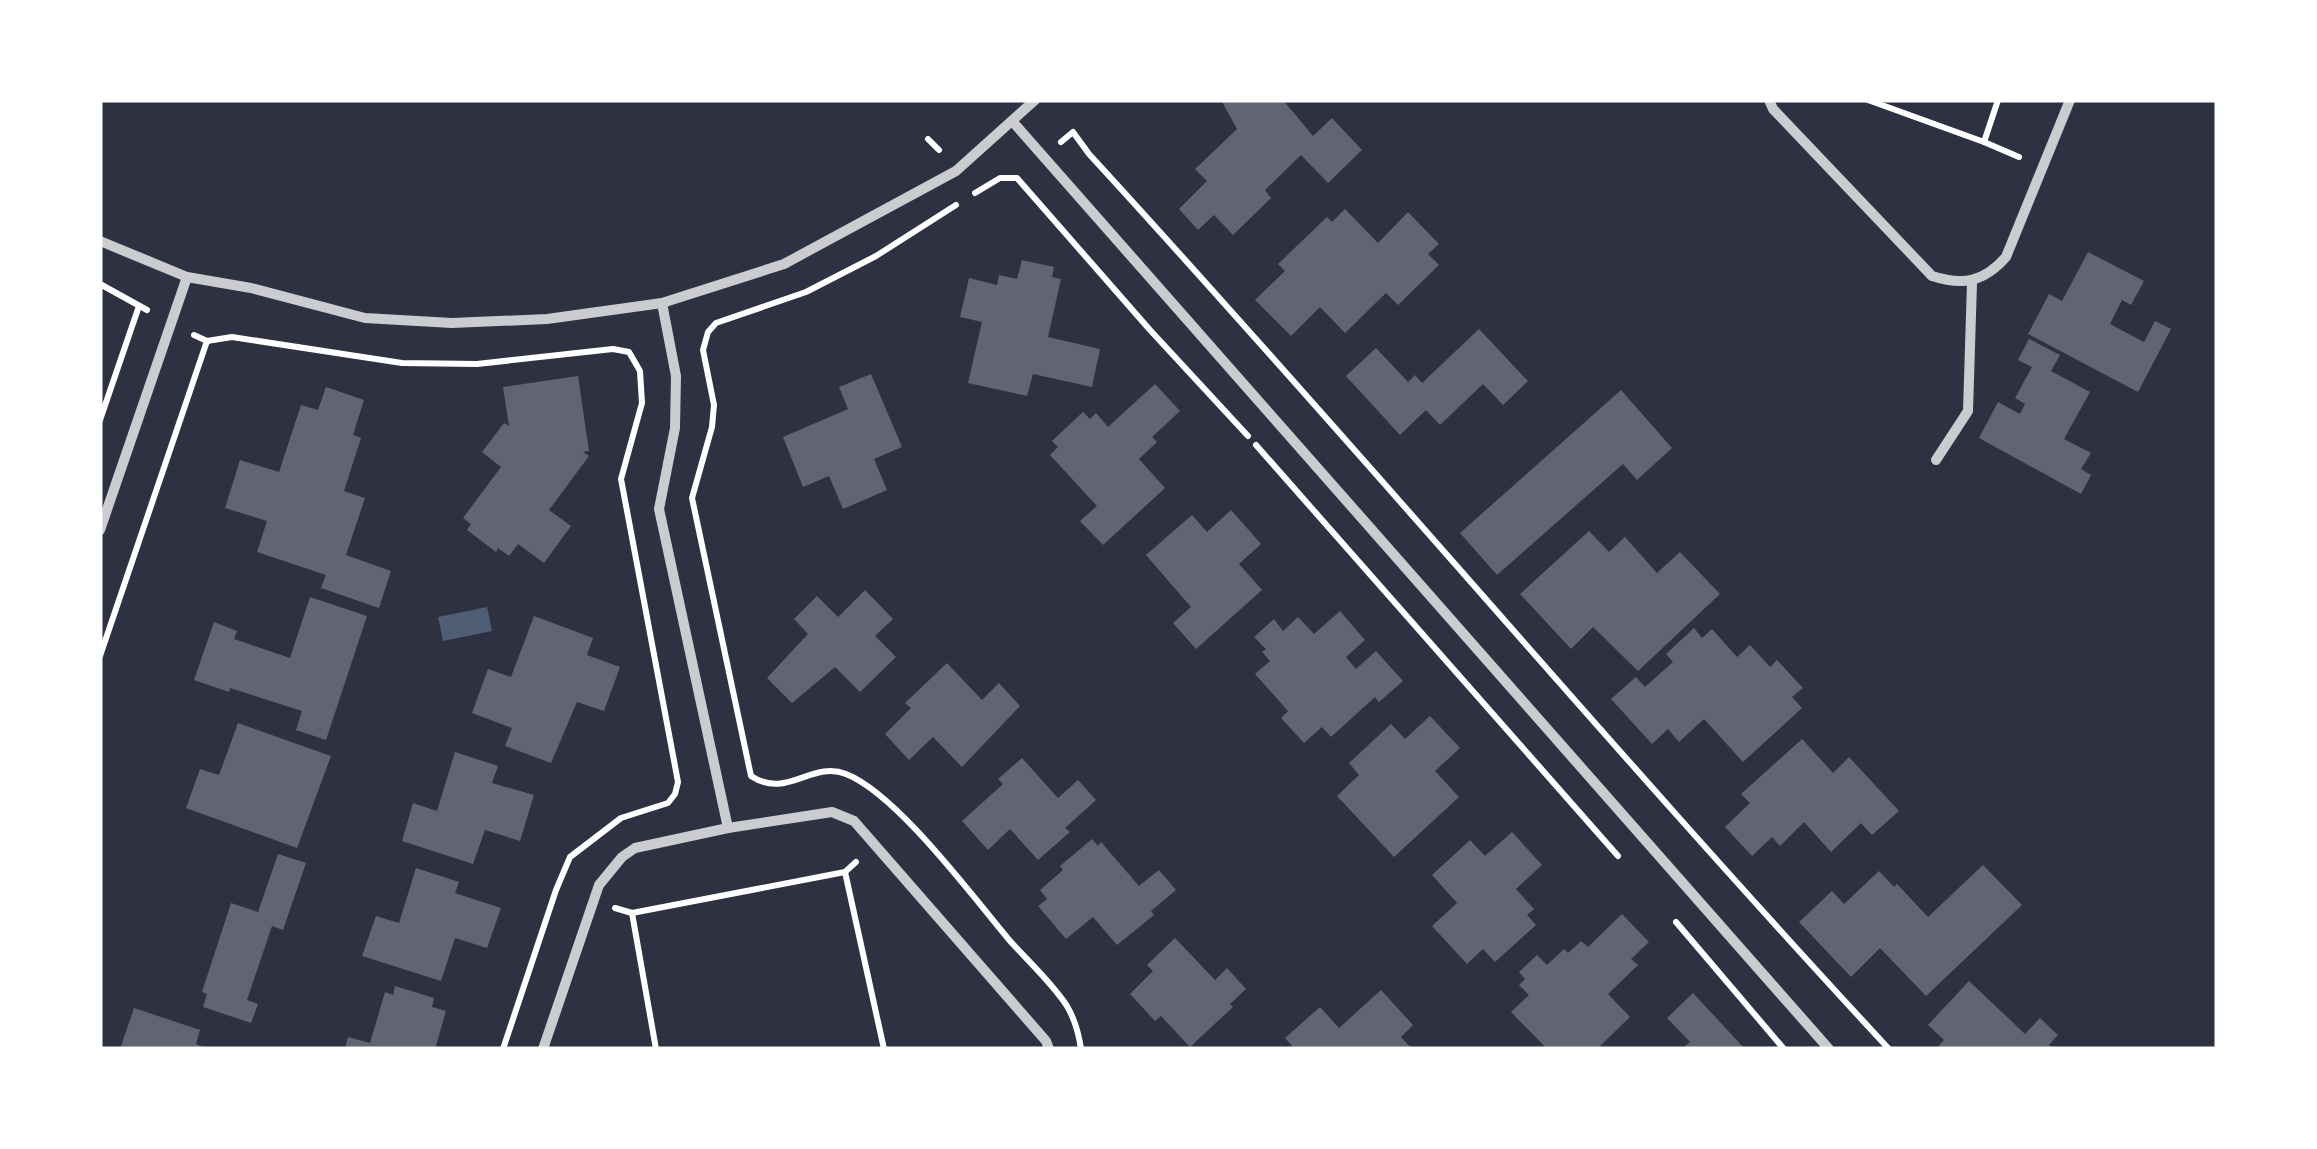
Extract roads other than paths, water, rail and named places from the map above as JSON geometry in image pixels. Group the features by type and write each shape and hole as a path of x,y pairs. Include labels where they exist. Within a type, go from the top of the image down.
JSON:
{"street":[{"path":"100,241 188,278 251,288 366,318 452,323 547,319 662,303 784,264 956,170 1035,100"},
{"path":"1769,100 1772,109 1932,276 1972,282 1994,270 2006,257 2070,100"},
{"path":"1012,122 1828,1049"},
{"path":"100,530 188,278"},
{"path":"1936,460 1968,411 1972,282"},
{"path":"662,303 676,376 675,428 659,509 728,828"},
{"path":"543,1049 599,884 610,868 636,848 728,828 832,812 854,821 876,845 1046,1040 1049,1049"}],"water":[{"path":"487,607 492,631 443,641 438,617"}]}
